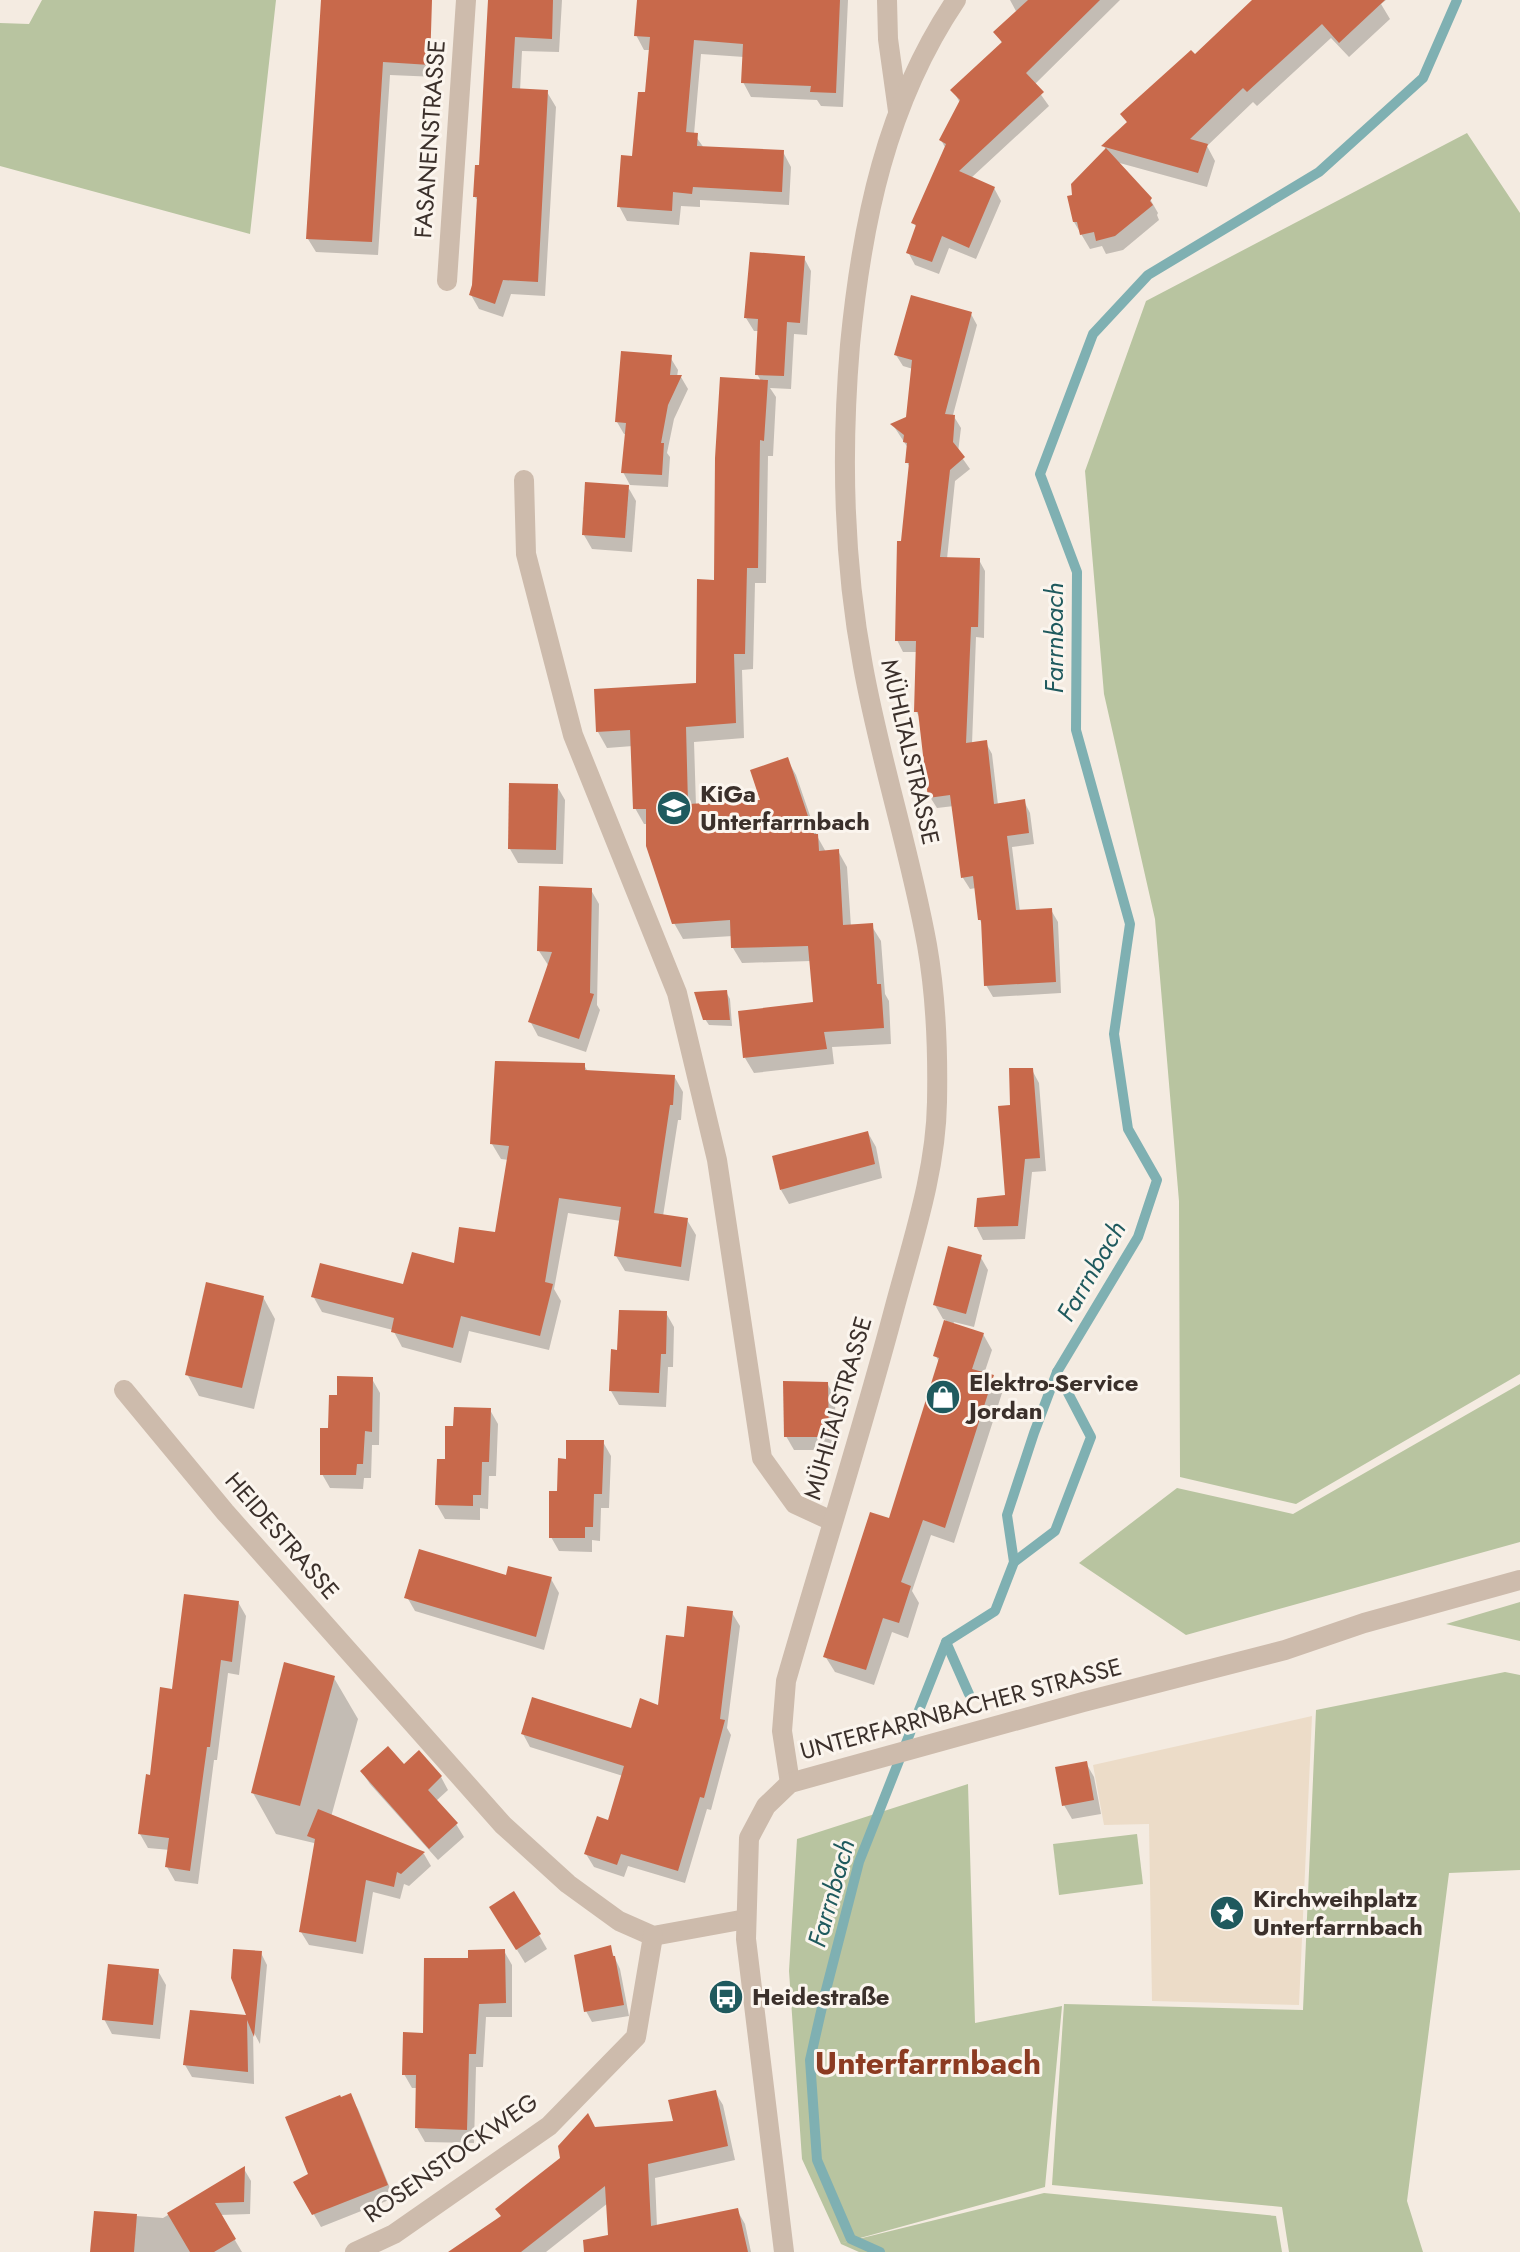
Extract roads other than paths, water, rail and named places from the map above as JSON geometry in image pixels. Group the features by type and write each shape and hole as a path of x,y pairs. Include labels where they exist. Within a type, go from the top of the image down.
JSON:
{"street":[{"name":"FASANENSTRASSE","path":"447,281 466,0"},
{"path":"887,0 888,39 898,111"},
{"name":"MÜHLTALSTRASSE","path":"790,1783 782,1731 786,1681 879,1365 923,1205 933,1155 937,1105 933,1000 927,947 863,669 852,605 844,467 846,392 861,253 874,184 898,111 929,44 956,0"},
{"name":"MÜHLTALSTRASSE","path":"524,480 526,554 573,735 677,993 717,1160 762,1458 795,1504 832,1521"},
{"name":"HEIDESTRASSE","path":"124,1390 225,1512 503,1825 568,1884 619,1921 653,1936"},
{"name":"UNTERFARRNBACHER STRASSE","path":"784,2252 746,1919 749,1838 766,1806 790,1783 1285,1650 1364,1623 1520,1580"},
{"path":"653,1936 746,1919"},
{"name":"ROSENSTOCKWEG","path":"355,2252 394,2234 549,2126 636,2037 653,1936"}],"waterway":[{"name":"Farrnbach","path":"880,2252 851,2239 817,2160 810,2060 859,1862 946,1642 995,1611 1014,1562 1007,1515 1034,1433 1057,1372 1138,1237 1157,1180 1128,1129 1114,1034 1130,924 1076,730 1077,572 1040,474 1093,334 1148,275 1319,172 1423,78 1457,0"},
{"name":"Farrnbach","path":"1014,1562 1055,1531 1091,1437 1057,1372"},
{"path":"946,1642 969,1694"}],"place":[{"name":"KiGa Unterfarrnbach","path":"674,808"},
{"name":"Elektro-Service Jordan","path":"943,1397"},
{"name":"Kirchweihplatz Unterfarrnbach","path":"1227,1913"},
{"name":"Heidestraße","path":"726,1997"}],"district":[{"name":"Unterfarrnbach","path":"928,2063"}]}
